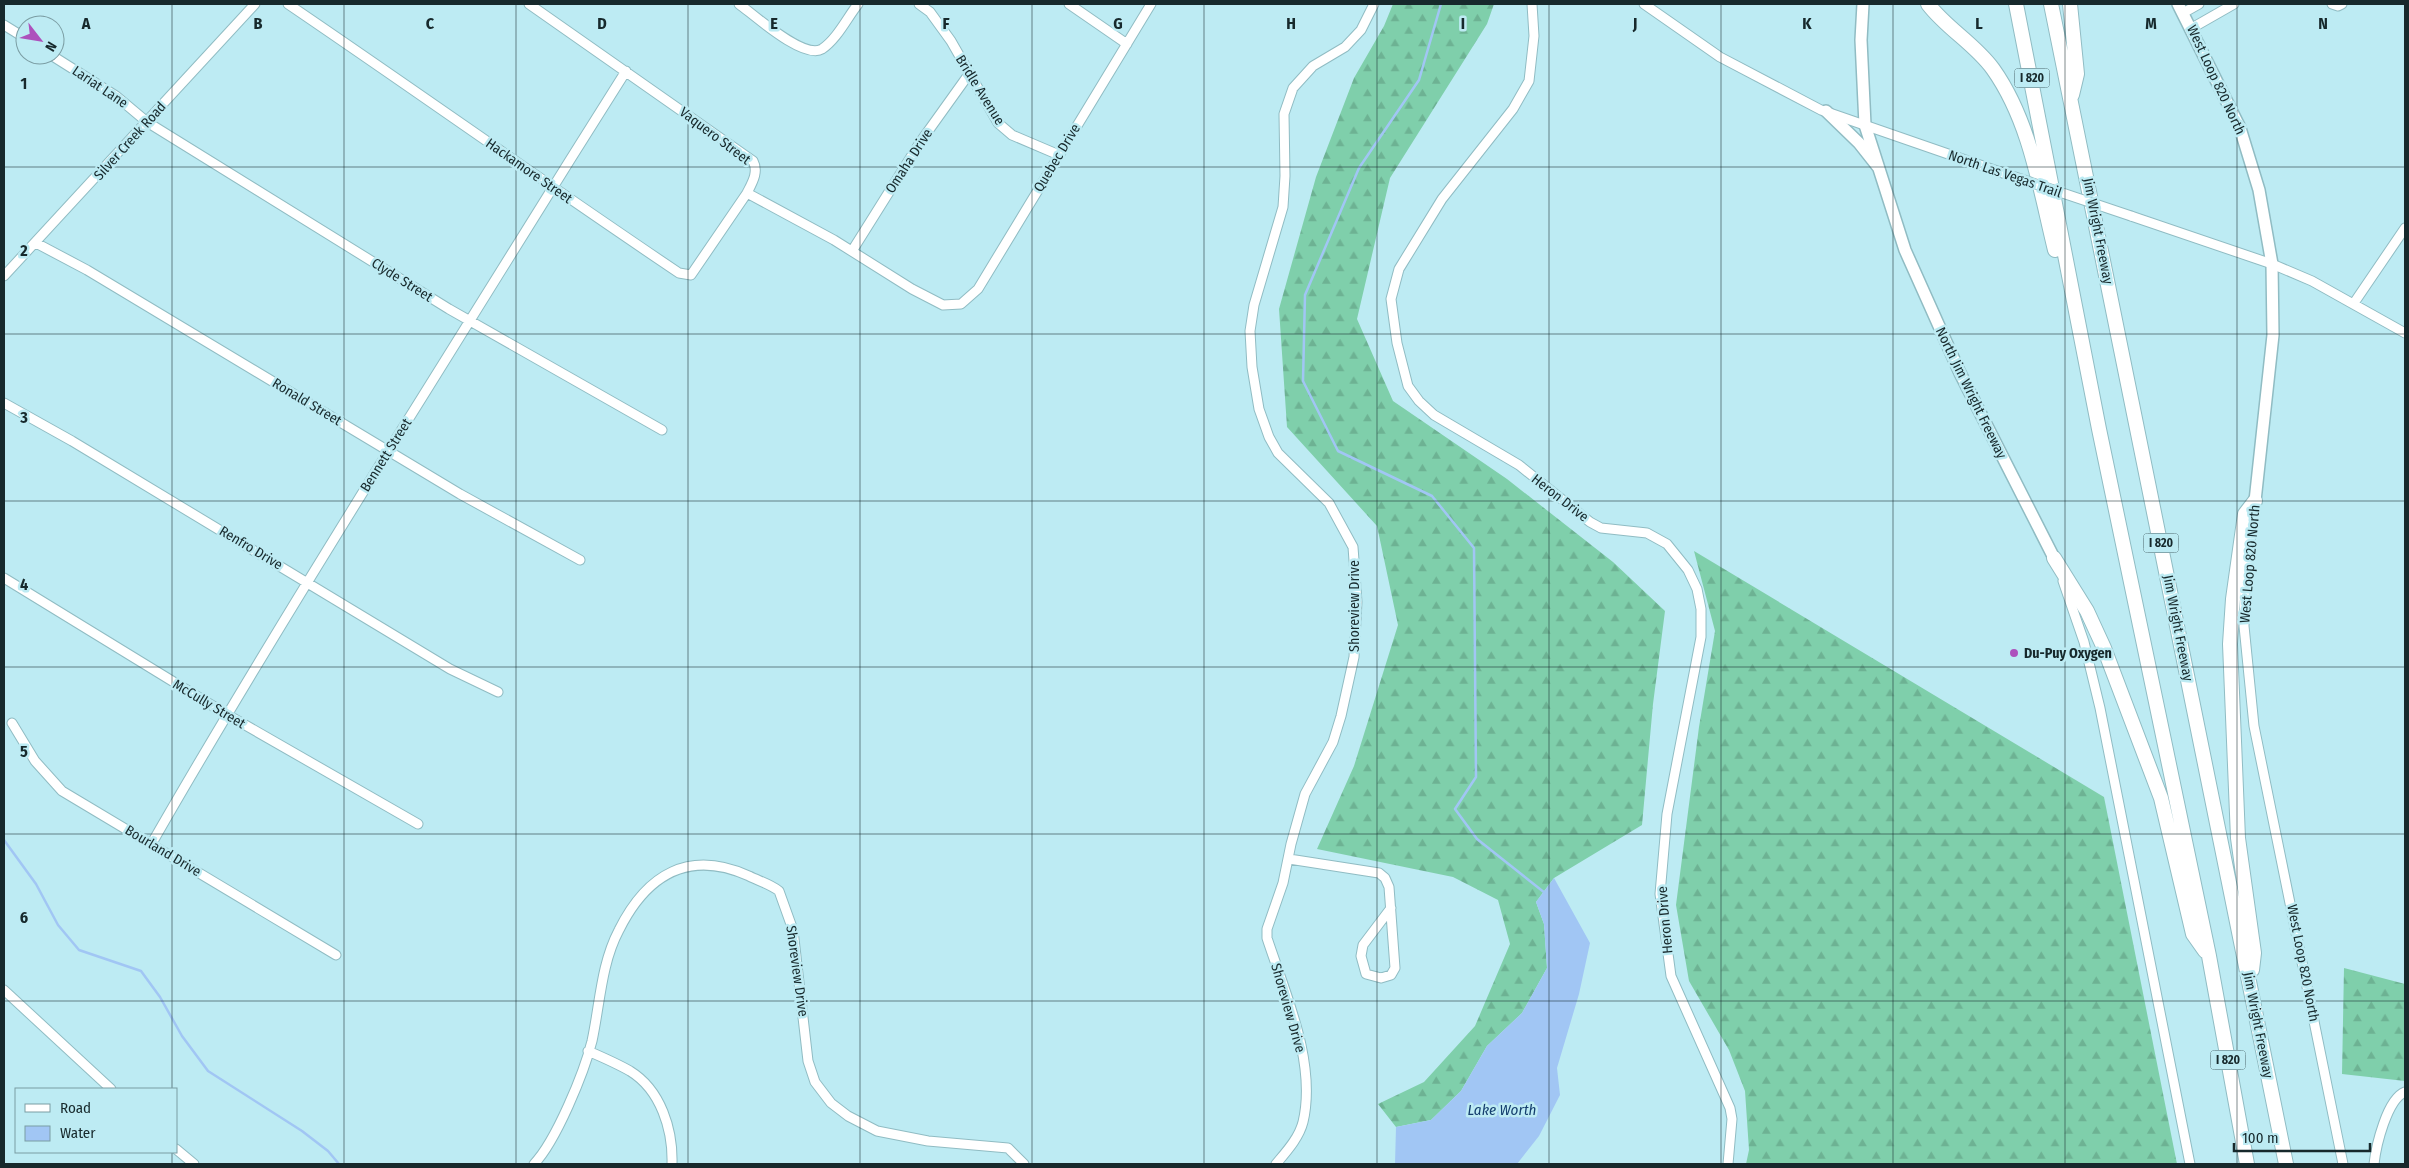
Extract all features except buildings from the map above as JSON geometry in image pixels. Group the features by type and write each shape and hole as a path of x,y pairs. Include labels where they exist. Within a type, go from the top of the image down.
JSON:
{"highway":[{"path":"1928,4 1993,69 2013,101 2030,149 2056,255 2066,267"},
{"name":"I 820","path":"2016,4 2047,153 2066,267 2208,956 2247,1164"},
{"name":"Jim Wright Freeway","path":"2051,4 2286,1164"},
{"path":"2070,4 2077,74 2071,98"},
{"path":"2251,988 2254,952 2238,838 2230,644 2233,599 2245,514 2255,501"},
{"path":"2054,558 2087,611 2119,684 2161,798 2193,934 2208,956"}],"main road":[{"name":"North Jim Wright Freeway","path":"1863,4 1861,40 1866,125 1905,250 1934,317 2054,558"},
{"name":"West Loop 820 North","path":"2181,8 2240,128 2259,190 2272,264 2273,334 2255,501"},
{"path":"1826,111 1859,143 1881,171"}],"street":[{"name":"Silver Creek Road","path":"4,276 255,4"},
{"name":"Hackamore Street","path":"288,4 412,88 552,188 679,273 691,275 747,193"},
{"name":"Vaquero Street","path":"529,4 753,161 755,164 754,178 747,193"},
{"path":"739,4 798,46 814,51 820,50 828,44 858,4"},
{"name":"Bridle Avenue","path":"919,4 930,12 951,41 998,123 1012,136 1059,155"},
{"path":"1069,4 1127,44"},
{"name":"Quebec Drive","path":"852,251 912,289 943,305 957,305 966,301 978,289 1151,4"},
{"name":"Shoreview Drive","path":"1276,1164 1289,1149 1303,1123 1306,1084 1303,1057 1267,938 1267,929 1305,794 1332,742 1350,679 1354,657 1357,602 1353,547 1329,503 1278,453 1269,437 1259,409 1252,367 1250,331 1254,305 1283,207 1285,176 1284,114 1293,88 1313,66 1345,47 1361,30 1374,4"},
{"name":"Heron Drive","path":"1532,4 1534,36 1529,81 1513,109 1442,200 1403,260 1391,299 1397,343 1408,386 1419,401 1434,415 1519,465 1601,528 1647,534 1659,538 1678,556 1697,589 1701,609 1701,637 1667,814 1660,894 1671,976 1730,1108 1732,1128 1728,1164"},
{"name":"North Las Vegas Trail","path":"1644,4 1720,57 1826,111 2002,173 2272,264 2354,303 2405,333"},
{"path":"2181,8 2199,4"},
{"path":"2192,28 2234,4"},
{"path":"2332,4 2338,6 2342,4"},
{"path":"4,25 15,32"},
{"name":"Lariat Lane","path":"65,64 116,96 147,122"},
{"name":"Bennett Street","path":"152,843 226,714 307,582 626,71"},
{"name":"Omaha Drive","path":"852,251 921,141 969,74"},
{"name":"Clyde Street","path":"147,122 469,322 662,430"},
{"path":"747,193 852,251"},
{"path":"2354,303 2405,228"},
{"name":"Ronald Street","path":"36,243 104,280 460,494 580,560"},
{"name":"Renfro Drive","path":"4,403 72,441 450,669 498,692"},
{"name":"West Loop 820 North","path":"2255,501 2245,590 2244,626 2254,726 2343,1164"},
{"name":"North Jim Wright Freeway","path":"2054,558 2084,642 2100,708 2190,1164"},
{"name":"McCully Street","path":"4,578 226,714 418,824"},
{"name":"Bourland Drive","path":"12,723 35,761 62,791 152,843 336,955"},
{"path":"1288,859 1379,873 1385,878 1389,886 1391,908 1395,968 1391,975 1381,978 1366,974 1361,956 1363,945 1391,908"},
{"name":"Shoreview Drive","path":"534,1164 561,1121 591,1043 603,975 611,947 619,930 636,904 665,874 684,866 712,865 733,869 779,891 792,930 808,1061 815,1082 831,1103 848,1116 877,1131 928,1140 1008,1148 1024,1164"},
{"path":"4,990 110,1088"},
{"path":"588,1051 631,1072 651,1091 664,1112 670,1129 672,1164"},
{"path":"2374,1164 2382,1128 2388,1112 2396,1100 2405,1092"},
{"path":"178,1151 194,1164"}],"green space":[{"path":"1393,4 1494,4 1487,24 1390,178 1357,319 1393,401 1507,479 1613,562 1665,611 1653,704 1642,825 1554,878 1536,902 1544,924 1547,968 1522,1013 1487,1046 1461,1091 1431,1120 1396,1127 1378,1104 1424,1082 1475,1026 1510,944 1498,900 1453,877 1317,849 1354,766 1398,625 1377,526 1287,427 1279,309 1316,177 1354,78 1384,26"},
{"path":"1694,551 2104,797 2177,1164 1746,1164 1749,1150 1745,1091 1729,1050 1689,981 1676,905 1699,727 1715,631"},
{"path":"2344,968 2405,984 2405,1081 2342,1074"}],"water":[{"name":"Lake Worth","path":"1554,878 1590,943 1579,994 1557,1068 1560,1095 1539,1136 1517,1164 1395,1164 1396,1127 1431,1120 1461,1091 1487,1046 1522,1013 1547,968 1544,924 1536,902"}],"waterway":[{"path":"1441,4 1419,80 1359,168 1305,295 1303,381 1338,451 1432,496 1474,548 1476,777 1455,809 1477,839 1545,893"},
{"path":"4,840 36,884 58,925 79,950 141,971 160,997 182,1036 208,1071 302,1131 328,1151 339,1164"}],"place":[{"name":"Du-Puy Oxygen","path":"2014,653"}]}
